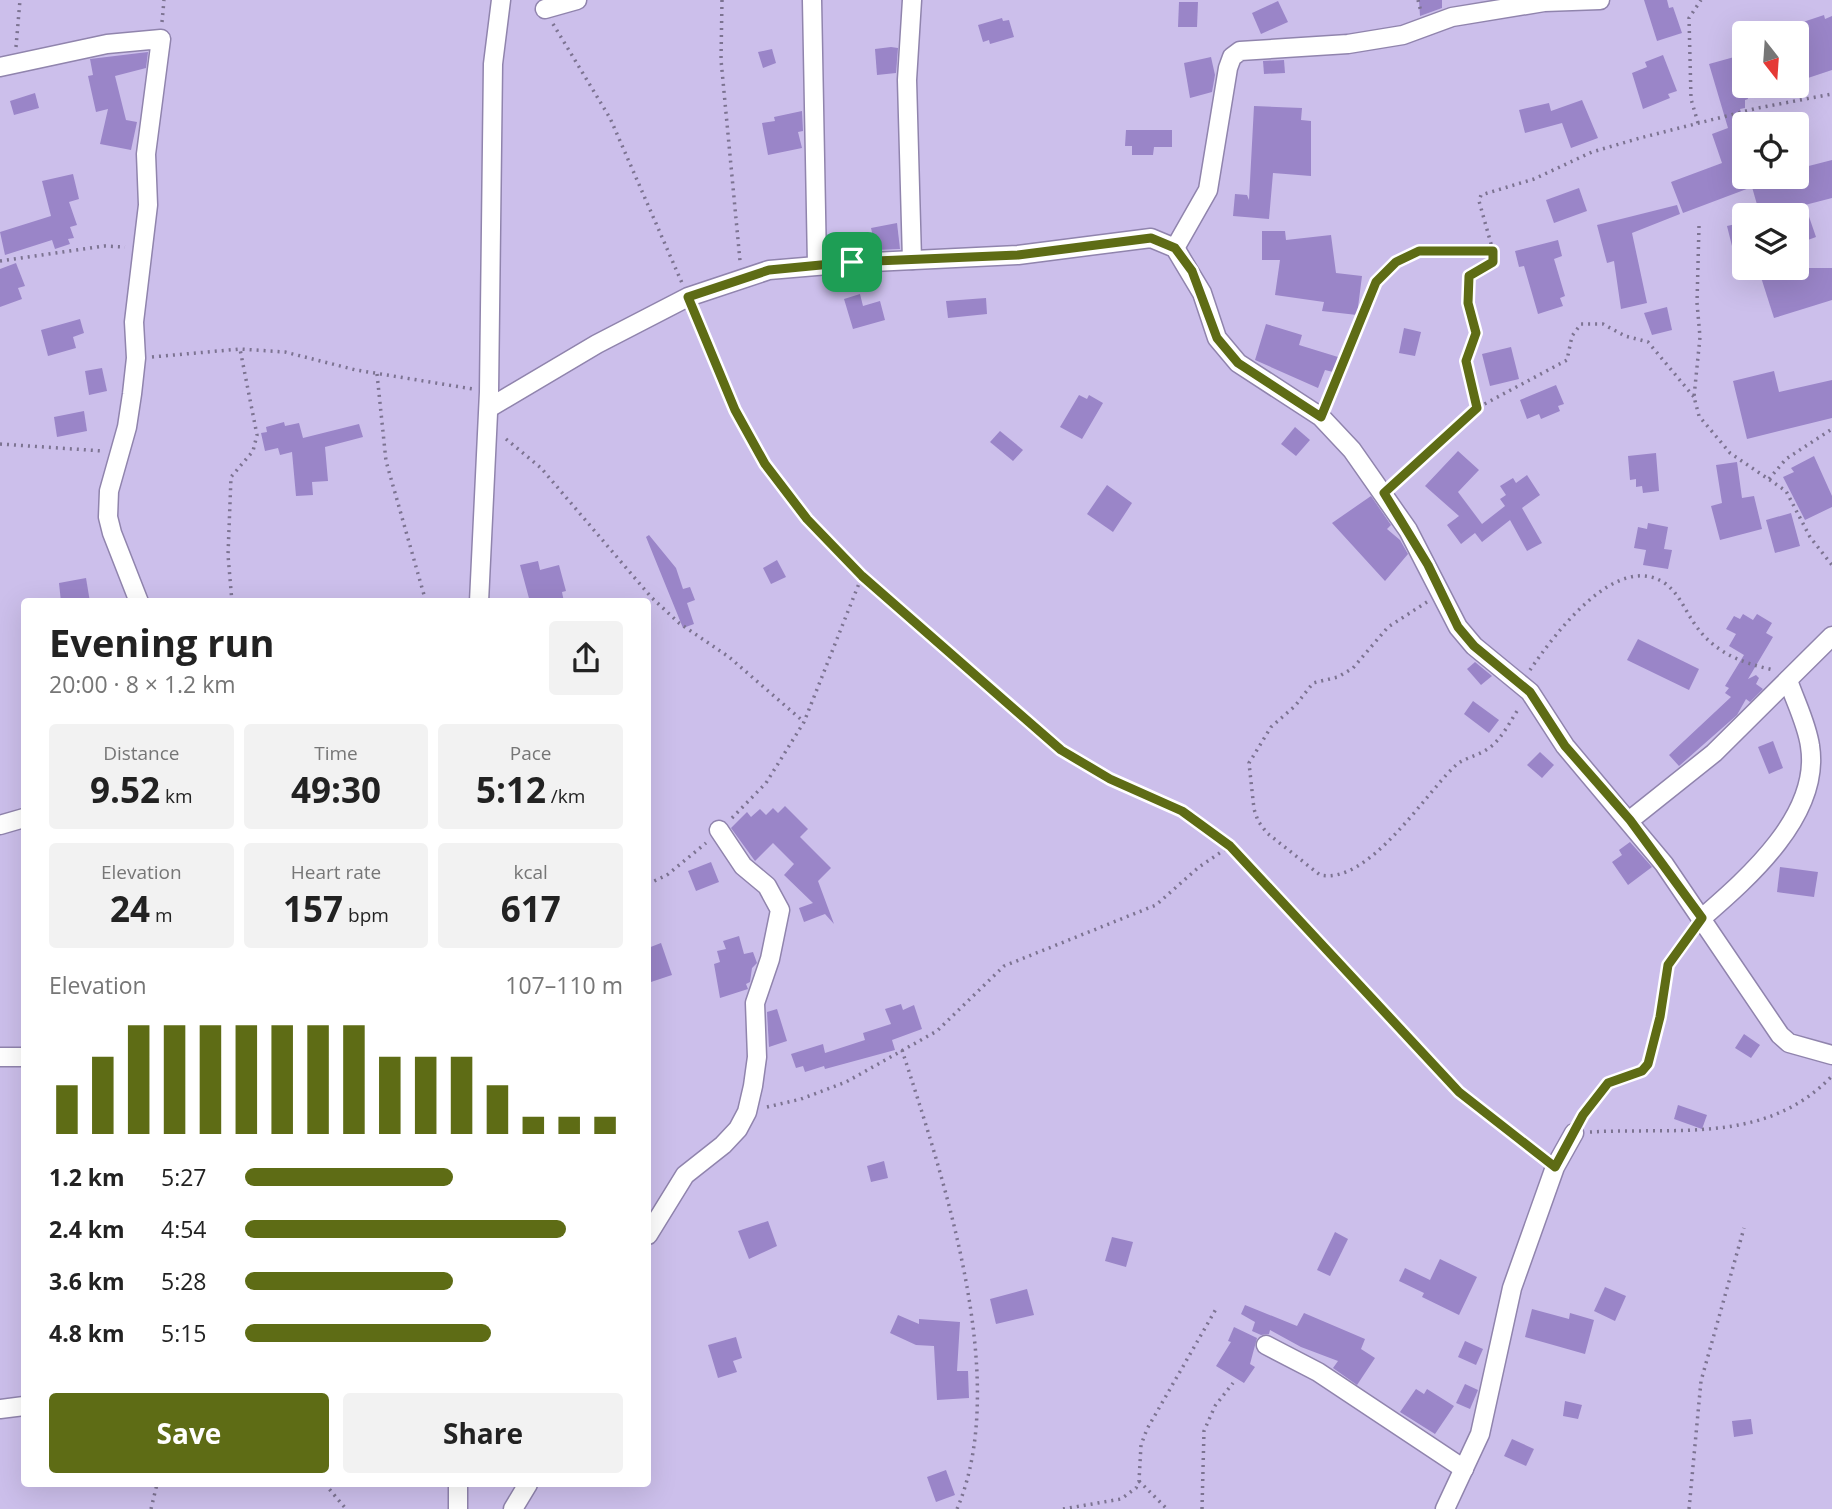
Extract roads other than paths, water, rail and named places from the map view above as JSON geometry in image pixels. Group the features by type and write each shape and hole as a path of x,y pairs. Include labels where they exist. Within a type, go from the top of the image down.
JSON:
{"street":[{"path":"479,598 489,408 493,64 501,0"},
{"path":"545,9 577,0"},
{"path":"812,0 817,265"},
{"path":"912,0 907,80 912,260"},
{"path":"1175,248 1208,190 1228,68 1232,57 1240,51 1348,44 1403,35 1452,17 1544,2 1600,0"},
{"path":"7,65 107,44 161,39 146,154 148,205 134,322 136,358 127,427 109,491 108,517 138,598"},
{"path":"489,408 597,344 688,297 742,277 817,265 1018,255 1151,238 1175,248 1202,293 1217,338 1238,363 1321,417 1352,450 1415,541 1458,627 1474,646 1525,687 1565,746 1630,820 1702,918 1780,1035 1789,1043 1832,1055"},
{"path":"1630,820 1714,753 1832,636"},
{"path":"1702,918 1771,854 1804,793 1810,771 1810,747 1791,677"},
{"path":"0,825 21,819"},
{"path":"651,1230 685,1175 723,1145 747,1112 757,1057 755,1003 771,959 780,910 767,886 743,866 719,831"},
{"path":"0,1058 21,1057"},
{"path":"1445,1509 1480,1434 1512,1288 1555,1167 1574,1133"},
{"path":"1266,1345 1318,1371 1464,1469"},
{"path":"0,1409 21,1406"},
{"path":"458,1487 458,1509"},
{"path":"513,1509 526,1487"}]}
